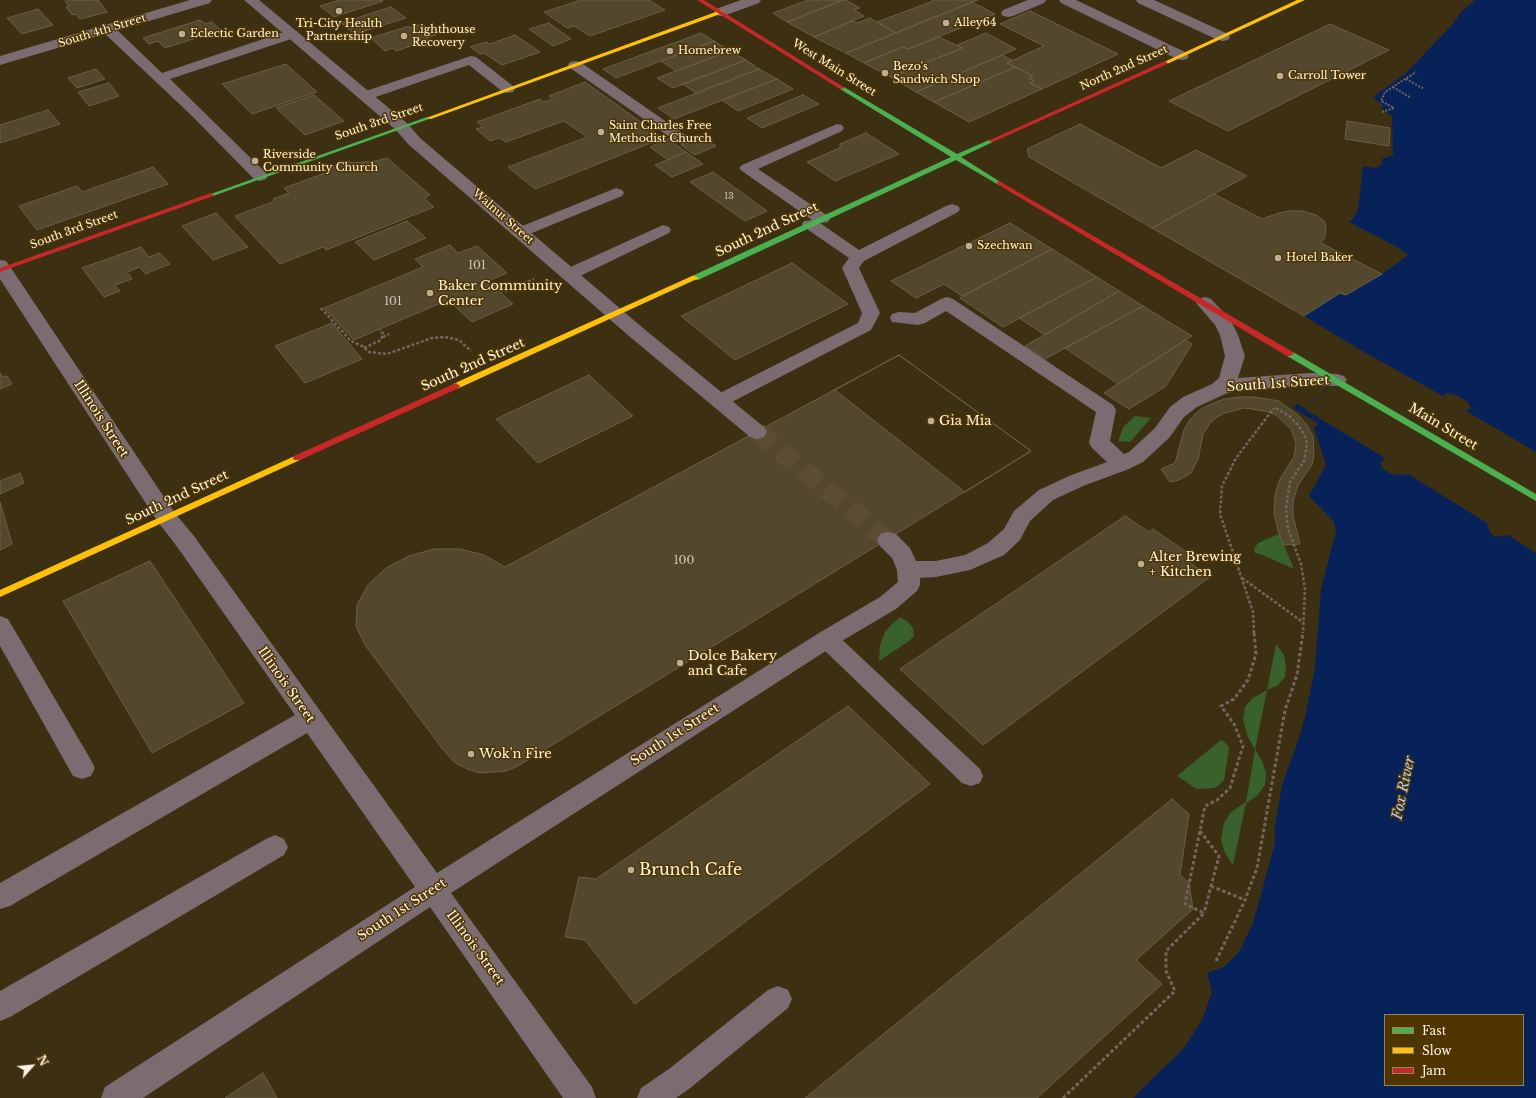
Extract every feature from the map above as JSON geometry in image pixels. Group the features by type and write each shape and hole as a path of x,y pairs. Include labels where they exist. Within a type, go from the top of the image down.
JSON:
{"main road":[{"name":"West Main Street","path":"700,0 955,157 1205,303"},
{"name":"North 2nd Street","path":"955,157 1182,56 1302,0"},
{"name":"South 3rd Street","path":"1,268 402,127 721,12"},
{"name":"South 2nd Street","path":"0,594 166,517 616,314 955,157"},
{"name":"Main Street","path":"1205,303 1536,498"}],"street":[{"name":"South 4th Street","path":"0,61 205,0"},
{"name":"Walnut Street","path":"251,0 366,96 402,127 414,140 616,314 757,432"},
{"path":"721,12 754,0"},
{"path":"1143,0 1223,37"},
{"name":"Illinois Street","path":"1,268 166,517 186,542 310,719 582,1098"},
{"name":"South 1st Street","path":"1205,303 1223,323 1230,335 1235,356 1228,380 1218,389"},
{"path":"899,318 918,319 947,304 1106,410 1099,443 1122,464"},
{"name":"South 1st Street","path":"116,1098 433,890 827,639 888,603 909,585 908,570 936,569 970,562 996,549 1012,534 1022,516 1046,495 1076,481 1122,464 1136,457 1149,447 1162,433 1177,412 1190,402 1218,389 1263,382 1310,379 1337,380"},
{"path":"888,540 902,554 908,570"},
{"path":"0,624 82,768"},
{"path":"0,897 310,719"},
{"path":"0,1007 275,847"}],"lane":[{"path":"1008,13 1039,0"},
{"path":"1066,0 1182,56"},
{"path":"108,29 260,176"},
{"path":"160,78 292,34"},
{"path":"366,96 471,60 508,89"},
{"path":"575,65 682,139"},
{"path":"837,128 747,168 816,221 858,257"},
{"path":"522,232 616,193"},
{"path":"719,401 865,326 871,313 850,268 858,257 952,209"},
{"path":"570,274 663,230"},
{"path":"827,639 971,776"},
{"path":"651,1098 679,1078 778,999"}],"path":[{"path":"1382,112 1394,108 1381,100 1385,92 1416,72"},
{"path":"1406,79 1424,89"},
{"path":"1393,87 1411,98"},
{"path":"493,286 496,285 504,292 535,279"},
{"path":"321,308 351,341 375,354 387,354 432,338 445,337 458,340 471,352"},
{"path":"380,330 383,337"},
{"path":"364,348 375,344 389,334"},
{"path":"1204,913 1184,904 1200,831 1206,806 1217,800 1230,788 1243,746 1234,724 1221,706 1234,699 1248,680 1256,654 1253,612 1220,514 1222,486 1236,458 1279,401"},
{"path":"1216,961 1245,900 1257,868 1285,710 1297,675 1304,624 1305,589 1301,564 1288,528 1286,508 1287,491 1290,482 1304,461 1306,444 1305,436 1298,425 1289,416 1274,407"},
{"path":"1241,578 1304,624"},
{"path":"1063,1098 1175,991 1166,971 1166,951 1204,913 1219,856 1200,831"},
{"path":"1211,886 1245,900"}],"green space":[{"path":"1135,416 1151,418 1130,442 1118,441 1124,426"},
{"path":"1279,534 1294,569 1255,553 1254,549 1258,543"},
{"path":"900,617 907,621 913,628 914,636 879,661 880,645 885,632"},
{"path":"1276,644 1284,655 1286,667 1285,677 1278,685 1267,690"},
{"path":"1267,690 1255,749 1262,761 1266,773 1265,785 1257,796 1246,803 1233,865 1225,853 1221,840 1224,823 1231,812 1246,802 1255,750 1248,737 1243,720 1245,707 1253,698"},
{"path":"1221,740 1228,745 1229,749 1224,780 1219,785 1214,788 1197,789 1177,776"}],"water":[{"name":"Fox River","path":"1475,0 1536,0 1536,1098 1133,1098 1184,1048 1203,1018 1212,992 1207,973 1224,967 1239,952 1253,923 1275,843 1275,825 1282,785 1300,735 1306,713 1315,667 1321,589 1336,531 1334,522 1309,496 1326,465 1314,428 1319,424 1293,408 1297,404 1306,409 1364,352 1304,316 1340,293 1346,295 1382,274 1408,255 1397,247 1349,222 1358,210 1363,166 1375,168 1382,165 1382,159 1393,155 1392,116 1382,109 1383,105 1374,99 1377,94 1405,74 1452,25 1461,12"}],"pier":[{"path":"1364,352 1443,396 1447,393 1456,395 1468,402 1471,408 1466,411 1536,452 1536,553 1508,535 1495,537 1490,532 1487,523 1408,474 1391,474 1382,468 1381,463 1385,458 1306,410"}],"building":[{"path":"98,0 107,12 80,19 76,14 72,15 66,7 69,6 65,1"},
{"name":"Tri-City Health Partnership","path":"340,0 383,1 334,17 320,6"},
{"path":"581,0 649,0 665,10 590,36 574,26 567,28 544,12"},
{"path":"808,0 843,0 787,22 773,13"},
{"path":"846,0 860,8 854,10 864,16 814,37 787,22"},
{"path":"932,0 978,0 896,33 877,22 933,1"},
{"name":"Alley64","path":"972,2 995,14 908,49 903,47 864,63 846,53"},
{"path":"391,7 406,18 355,34 341,23"},
{"path":"38,9 53,25 22,34 7,18"},
{"path":"1030,11 1118,54 1042,89 1030,83 1034,81 1029,78 1033,76 1007,63 1044,46 1000,24"},
{"path":"870,18 896,33 846,53 814,37 852,21 857,23"},
{"name":"Eclectic Garden","path":"200,20 206,24 212,22 221,30 165,48 158,41 149,44 143,38"},
{"path":"549,23 571,39 553,46 529,29"},
{"name":"Lighthouse Recovery","path":"422,24 429,29 433,28 437,31 433,32 436,35 426,38 429,40 396,51 393,48 385,51 371,38 409,26 410,28"},
{"name":"Carroll Tower","path":"1330,24 1389,50 1228,131 1169,101"},
{"name":"Homebrew","path":"701,33 714,41 616,78 603,69"},
{"path":"986,33 1016,49 916,92 891,77 962,48 957,45"},
{"path":"515,35 540,52 502,65 484,53 480,54 470,47 486,42 490,44"},
{"path":"939,37 962,48 891,77 864,63 903,47 908,49"},
{"path":"714,41 730,51 676,71 661,61"},
{"path":"730,51 746,60 673,88 657,78"},
{"path":"1002,55 1012,60 1007,63 1015,67 934,102 916,92"},
{"path":"746,60 759,69 696,93 683,84"},
{"path":"286,64 317,92 252,114 222,84"},
{"path":"1016,67 1033,76 1029,78 1034,81 1030,83 1042,89 969,122 934,102"},
{"path":"96,69 105,79 77,88 68,78"},
{"path":"759,69 777,79 674,119 658,108"},
{"path":"777,79 793,89 738,111 722,100"},
{"path":"585,82 663,138 535,189 508,167 587,137 564,121 506,142 499,138 490,141 476,129 483,127 477,122 540,99 543,102 553,99 549,96"},
{"path":"109,83 119,96 89,106 78,92"},
{"path":"314,95 344,121 305,135 276,108"},
{"path":"803,95 819,104 762,128 747,118"},
{"path":"48,110 60,124 0,143 0,125"},
{"path":"1347,121 1390,128 1389,146 1345,139"},
{"path":"1080,124 1161,168 1196,150 1247,176 1152,228 1029,157 1027,149"},
{"path":"866,133 899,154 835,181 807,162 840,148 840,144"},
{"path":"702,137 716,146 695,155 681,145"},
{"path":"668,139 686,152 668,160 650,147"},
{"path":"686,152 703,164 672,177 655,165"},
{"path":"387,158 430,195 424,198 434,207 326,250 323,247 280,264 235,216 275,201 273,199 289,193 284,188 328,172 326,169 349,161 351,163 376,161"},
{"path":"153,167 168,184 37,230 19,206 77,186 82,192"},
{"path":"713,172 767,211 745,221 690,182"},
{"name":"Hotel Baker","path":"1214,194 1262,219 1289,211 1303,211 1316,215 1324,221 1326,226 1325,237 1321,243 1382,274 1346,295 1340,293 1304,316 1152,228"},
{"path":"216,213 248,247 213,260 182,226"},
{"path":"407,221 426,238 374,260 355,242"},
{"path":"1010,223 1052,249 962,296 944,284 916,298 891,281"},
{"name":"Baker Community Center","path":"450,245 458,253 477,246 507,273 488,281 513,304 472,322 448,300 354,340 324,308 423,267 415,259"},
{"path":"141,247 149,257 160,253 170,264 145,274 140,267 127,272 132,279 115,285 120,291 104,297 82,268"},
{"path":"1052,249 1097,277 1003,327 960,298"},
{"path":"792,263 848,304 735,360 681,316"},
{"path":"1097,277 1119,291 1045,335 1019,318"},
{"path":"1119,291 1143,306 1045,359 1025,346"},
{"path":"1143,306 1192,336 1118,384 1065,348"},
{"path":"332,323 362,359 305,383 275,346"},
{"path":"1185,340 1192,344 1166,386 1129,409 1104,393"},
{"path":"899,355 1031,451 518,766 506,771 480,773 467,769 454,762 441,747 365,645 356,626 357,605 368,585 386,568 409,556 434,549 460,549 484,555 505,567"},
{"name":"Gia Mia","path":"899,355 1031,451 965,492 835,390"},
{"path":"0,373 3,377 7,376 12,384 0,389"},
{"path":"589,375 633,416 538,463 496,419"},
{"path":"1254,397 1279,401 1299,416 1307,425 1313,436 1314,455 1312,465 1298,485 1293,502 1293,516 1300,544 1284,545 1279,534 1274,514 1277,487 1280,479 1294,457 1296,443 1291,429 1276,415 1265,411 1244,408 1225,413 1211,422 1203,434 1198,459 1191,473 1179,480 1170,482 1161,469 1175,463 1184,430 1195,414 1203,408 1224,399"},
{"path":"20,473 24,483 0,494 0,481"},
{"path":"0,502 12,544 0,550"},
{"path":"1125,516 1149,532 1153,529 1191,555 1185,559 1210,577 983,745 900,669"},
{"path":"150,561 244,703 152,753 63,601"},
{"path":"848,706 930,784 635,1004 585,940 565,937 579,877 596,879"},
{"path":"1172,799 1189,814 1180,875 1189,883 1193,909 1136,960 1162,984 1037,1098 805,1098"},
{"path":"263,1073 277,1098 225,1098"}],"tunnel":[{"path":"757,432 888,540"}],"traffic: fast":[{"path":"842,88 999,183"},
{"path":"211,195 429,118"},
{"path":"695,278 991,141"},
{"path":"1290,354 1536,498"}],"traffic: slow":[{"path":"1165,63 1302,0"},
{"path":"429,118 721,12"},
{"path":"456,386 695,278"},
{"path":"0,594 297,458"}],"traffic: jam":[{"path":"700,0 842,88"},
{"path":"991,141 1165,63"},
{"path":"999,183 1290,354"},
{"path":"0,270 211,195"},
{"path":"297,458 456,386"}],"place":[{"name":"Tri-City Health Partnership","path":"339,11"},
{"name":"Alley64","path":"946,23"},
{"name":"Eclectic Garden","path":"182,34"},
{"name":"Lighthouse Recovery","path":"404,36"},
{"name":"Homebrew","path":"670,51"},
{"name":"Bezo's Sandwich Shop","path":"885,73"},
{"name":"Carroll Tower","path":"1280,76"},
{"name":"Saint Charles Free Methodist Church","path":"601,132"},
{"name":"Riverside Community Church","path":"255,161"},
{"name":"Szechwan","path":"969,246"},
{"name":"Hotel Baker","path":"1278,258"},
{"name":"Baker Community Center","path":"430,293"},
{"name":"Gia Mia","path":"931,421"},
{"name":"Alter Brewing + Kitchen","path":"1141,564"},
{"name":"Dolce Bakery and Cafe","path":"680,663"},
{"name":"Wok'n Fire","path":"471,754"},
{"name":"Brunch Cafe","path":"631,870"}]}
